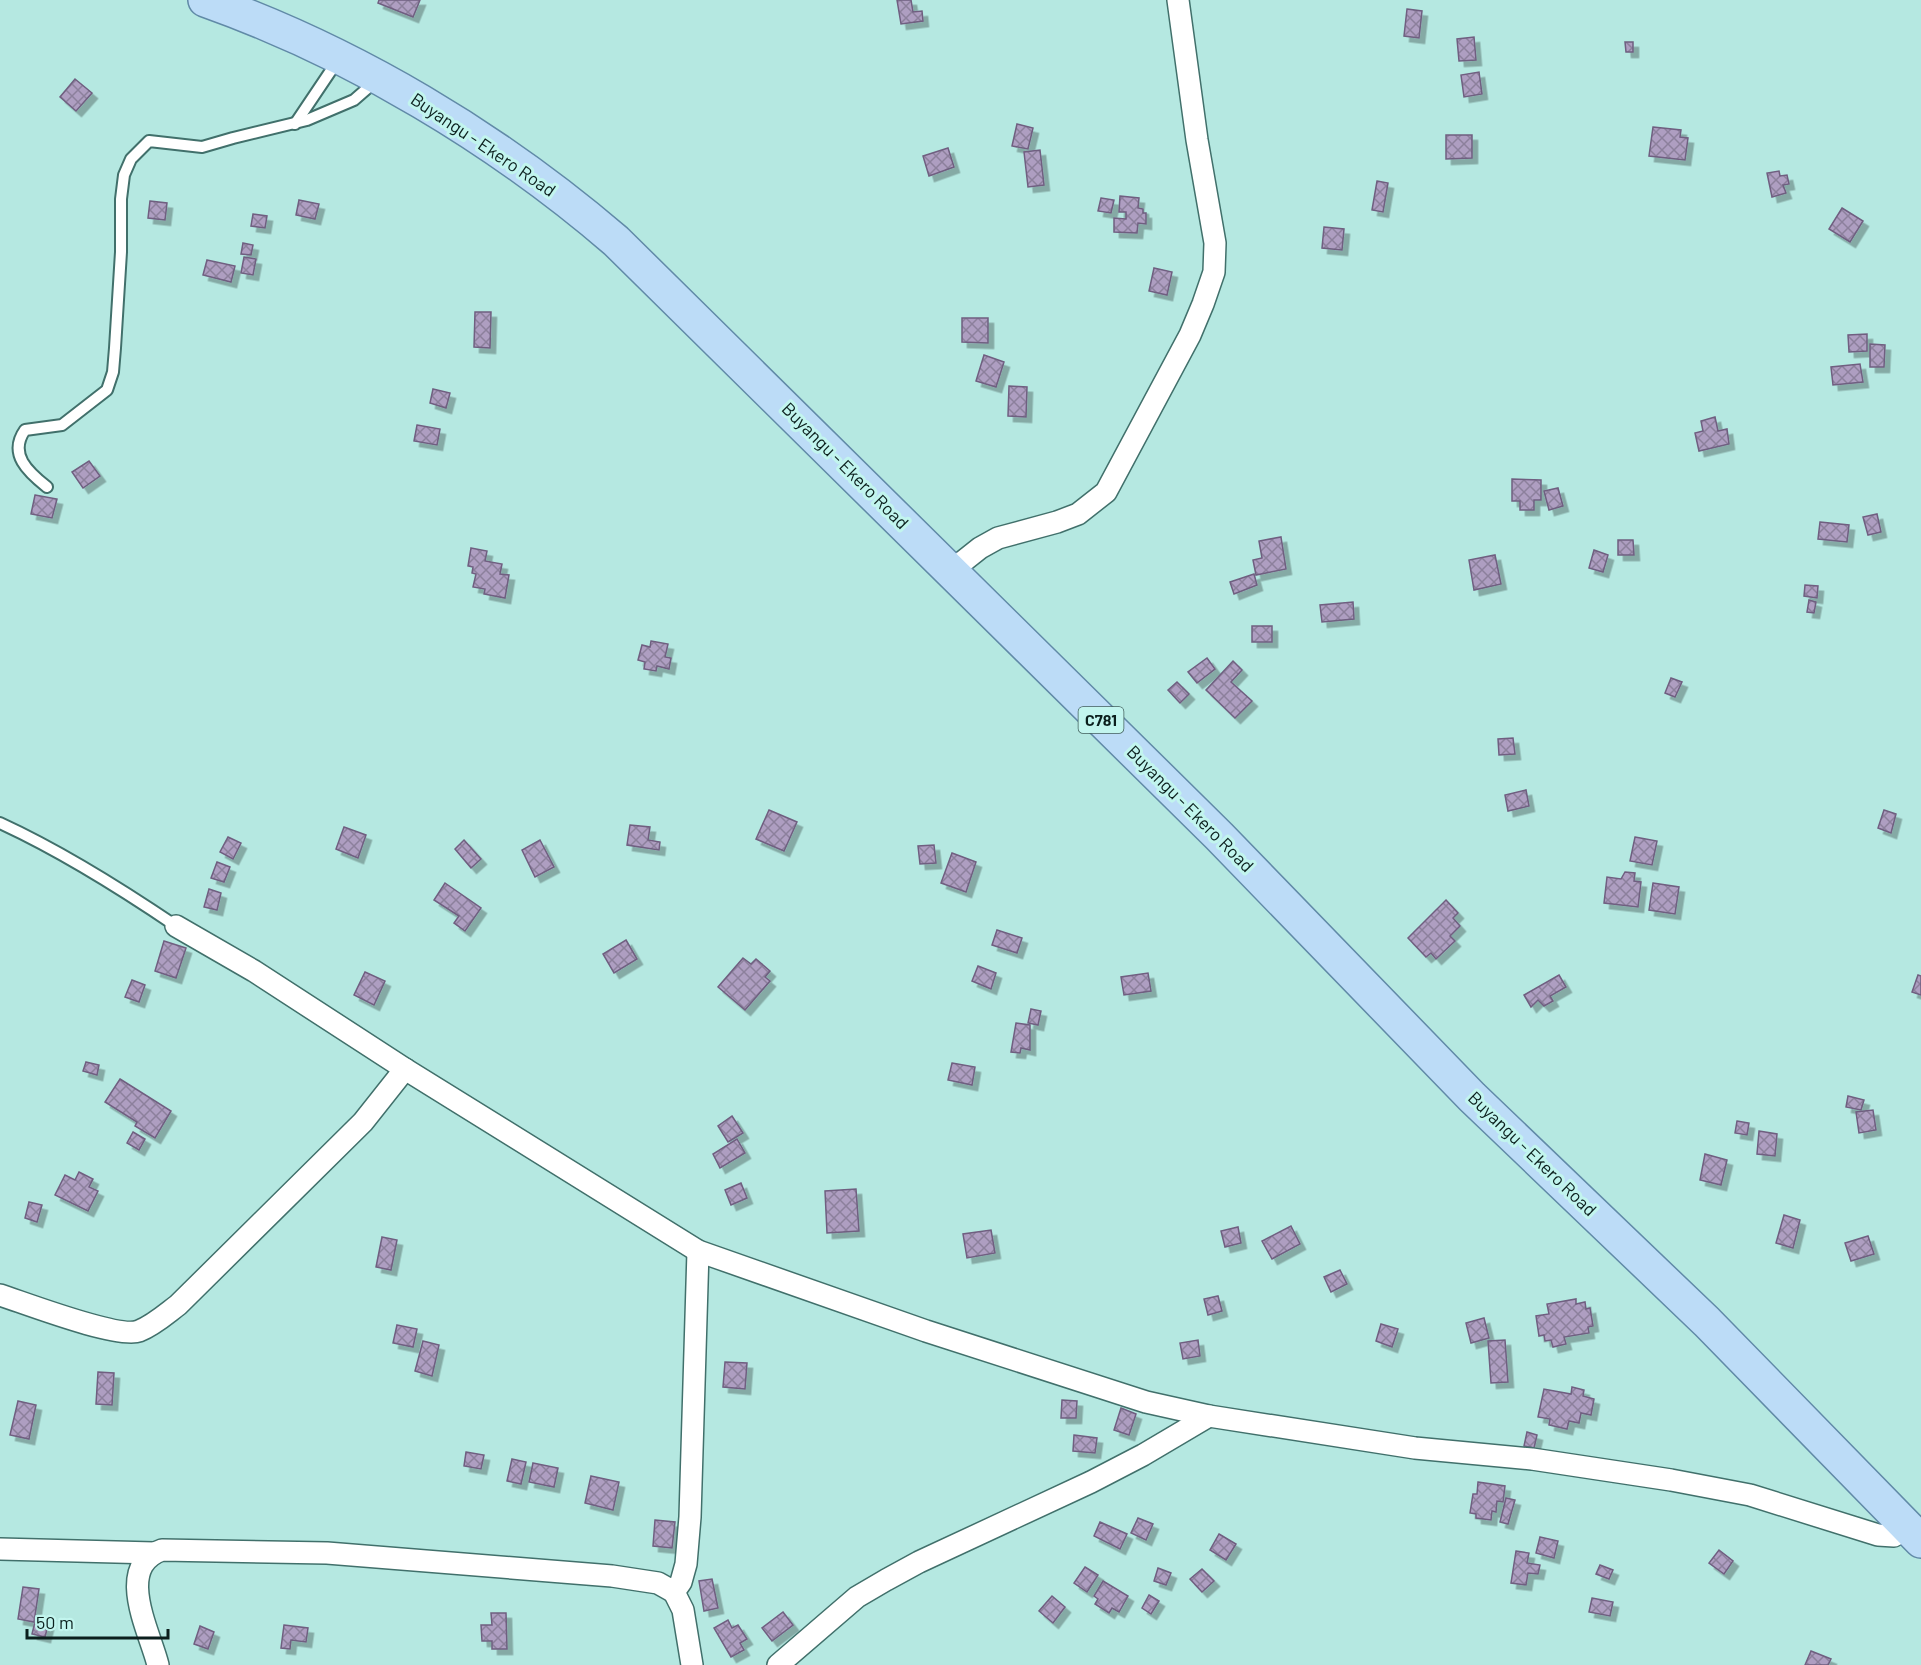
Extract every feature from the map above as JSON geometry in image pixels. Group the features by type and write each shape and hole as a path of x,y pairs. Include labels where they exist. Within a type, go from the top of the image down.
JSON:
{"main road":[{"name":"Buyangu - Ekero Road","path":"205,0 273,26 379,78 476,136 592,221 655,278 1219,836 1472,1097 1699,1314 1914,1534"}],"street":[{"path":"951,571 980,548 998,538 1078,514 1106,492 1116,478 1190,335 1203,304 1214,272 1215,243 1197,140 1178,0"},
{"path":"176,926 254,971 405,1069 698,1251 1008,1359 1146,1402 1209,1416 1415,1448 1532,1459 1671,1480 1750,1495 1878,1535 1914,1534"},
{"path":"0,1295 84,1322 124,1332 138,1332 159,1320 178,1305 363,1122 405,1069"},
{"path":"674,1592 681,1582 686,1564 690,1517 698,1251"},
{"path":"778,1665 857,1597 886,1580 1143,1455 1209,1416"},
{"path":"0,1549 154,1553 173,1549 327,1553 612,1576 658,1583 674,1592 683,1610 692,1665"},
{"path":"154,1553 142,1566 137,1590 140,1610 158,1665"}],"lane":[{"path":"295,123 340,57"},
{"path":"47,487 28,472 17,447 25,430 62,425 107,390 113,372 115,348 121,252 121,200 124,175 130,159 149,141 177,146 202,147 307,120 354,100 379,78"},
{"path":"0,822 89,871 176,926"}],"building":[{"path":"379,0 420,0 413,17 378,3"},
{"path":"897,0 911,0 913,12 922,11 923,21 901,24"},
{"path":"1407,9 1422,11 1419,38 1404,36"},
{"path":"1474,37 1476,60 1459,61 1457,39"},
{"path":"1625,42 1633,42 1633,52 1626,52"},
{"path":"1479,72 1482,94 1464,97 1461,75"},
{"path":"75,79 92,93 76,111 60,97"},
{"path":"1017,124 1033,128 1028,149 1012,146"},
{"path":"1653,127 1681,130 1680,137 1688,138 1685,160 1649,156"},
{"path":"1446,135 1472,135 1472,158 1446,159"},
{"path":"948,148 954,167 929,176 923,156"},
{"path":"1040,150 1044,185 1028,187 1024,152"},
{"path":"1779,171 1780,176 1787,175 1789,184 1783,185 1786,193 1772,197 1767,173"},
{"path":"1377,181 1388,183 1383,212 1372,210"},
{"path":"1120,196 1139,198 1138,208 1143,209 1143,213 1146,213 1146,224 1138,223 1137,233 1114,232 1114,218 1126,219 1126,212 1119,212"},
{"path":"1101,198 1114,200 1111,213 1098,211"},
{"path":"299,200 319,204 315,219 296,215"},
{"path":"150,201 167,203 165,220 148,218"},
{"path":"1842,208 1863,221 1850,242 1829,229"},
{"path":"253,214 267,216 265,228 251,226"},
{"path":"1324,227 1344,229 1342,250 1322,248"},
{"path":"243,243 253,245 251,255 241,254"},
{"path":"244,257 256,259 253,275 241,273"},
{"path":"207,260 235,266 231,282 203,275"},
{"path":"1154,268 1172,272 1167,295 1149,291"},
{"path":"475,312 491,312 490,348 474,347"},
{"path":"962,318 988,318 988,343 962,342"},
{"path":"1867,334 1867,351 1849,352 1848,335"},
{"path":"1870,344 1885,345 1884,367 1870,367"},
{"path":"984,355 1004,362 996,387 976,381"},
{"path":"1860,364 1863,382 1833,385 1831,367"},
{"path":"1009,386 1027,387 1026,417 1008,416"},
{"path":"433,389 450,393 446,408 430,403"},
{"path":"1715,417 1718,431 1727,429 1729,444 1699,451 1695,433 1703,431 1701,421"},
{"path":"417,425 440,429 437,445 414,441"},
{"path":"89,461 100,476 83,488 72,472"},
{"path":"1512,479 1541,480 1541,500 1534,500 1534,510 1520,510 1520,501 1512,501"},
{"path":"1558,488 1563,506 1549,510 1544,491"},
{"path":"35,495 57,499 52,518 31,514"},
{"path":"1877,514 1881,532 1868,535 1863,517"},
{"path":"1820,522 1849,525 1847,542 1818,539"},
{"path":"1281,537 1286,569 1256,575 1253,560 1262,558 1259,541"},
{"path":"1618,540 1633,540 1634,555 1618,555"},
{"path":"471,548 487,551 485,561 502,564 500,574 509,575 505,598 484,594 485,589 473,587 476,574 472,573 473,567 468,566"},
{"path":"1594,550 1608,555 1603,572 1589,568"},
{"path":"1495,555 1501,584 1474,590 1469,560"},
{"path":"1254,574 1257,585 1234,594 1230,582"},
{"path":"1805,585 1818,586 1817,598 1804,596"},
{"path":"1809,600 1816,602 1814,613 1807,612"},
{"path":"1353,602 1354,619 1322,622 1320,605"},
{"path":"1252,626 1272,626 1272,642 1252,642"},
{"path":"651,641 668,644 665,657 671,658 669,669 657,666 656,671 644,669 645,662 638,660 642,645 650,647"},
{"path":"1207,658 1215,669 1197,683 1188,672"},
{"path":"1233,661 1242,670 1231,682 1252,701 1235,718 1206,690"},
{"path":"1671,678 1682,682 1675,697 1665,693"},
{"path":"1177,682 1189,694 1180,703 1168,690"},
{"path":"1513,738 1515,754 1499,755 1498,739"},
{"path":"1526,790 1529,806 1508,811 1505,795"},
{"path":"769,810 797,822 784,851 756,839"},
{"path":"1884,810 1896,814 1891,833 1878,828"},
{"path":"630,825 650,827 648,840 660,842 659,850 627,845"},
{"path":"344,827 366,835 358,858 336,849"},
{"path":"228,837 241,843 233,859 220,852"},
{"path":"1635,837 1657,841 1652,865 1630,861"},
{"path":"464,840 481,859 471,868 455,849"},
{"path":"540,840 554,867 535,877 522,850"},
{"path":"934,845 936,863 920,864 918,846"},
{"path":"952,853 976,862 966,892 941,883"},
{"path":"217,862 230,867 224,882 211,878"},
{"path":"1625,872 1635,873 1634,881 1641,882 1638,907 1604,903 1607,877 1621,879"},
{"path":"445,883 481,908 465,931 454,923 459,916 434,900"},
{"path":"1653,883 1679,887 1675,914 1649,910"},
{"path":"209,889 221,893 217,910 204,907"},
{"path":"1446,900 1458,913 1453,918 1460,926 1450,936 1455,941 1436,959 1431,953 1426,957 1408,938"},
{"path":"997,930 1022,938 1017,953 992,945"},
{"path":"626,940 637,959 614,973 603,954"},
{"path":"164,941 186,948 176,978 155,971"},
{"path":"743,958 751,964 756,959 770,971 765,977 770,981 745,1010 718,987"},
{"path":"978,966 996,973 991,989 972,981"},
{"path":"365,972 385,981 374,1005 354,995"},
{"path":"1148,973 1151,991 1124,995 1121,977"},
{"path":"1559,975 1566,987 1550,996 1553,1001 1544,1006 1538,1000 1531,1007 1524,995"},
{"path":"1918,975 1921,976 1921,995 1912,992"},
{"path":"132,980 145,985 139,1002 125,997"},
{"path":"1031,1009 1041,1011 1038,1025 1028,1023"},
{"path":"1016,1023 1030,1025 1030,1050 1021,1048 1020,1053 1011,1052"},
{"path":"86,1062 99,1065 97,1075 83,1071"},
{"path":"952,1063 975,1067 972,1085 948,1080"},
{"path":"120,1079 171,1111 155,1138 135,1126 137,1122 105,1102"},
{"path":"1848,1096 1864,1100 1861,1110 1846,1107"},
{"path":"1873,1110 1876,1130 1859,1133 1856,1112"},
{"path":"732,1116 743,1133 728,1142 718,1126"},
{"path":"1737,1121 1749,1123 1747,1135 1735,1133"},
{"path":"1759,1131 1777,1134 1775,1156 1757,1154"},
{"path":"133,1132 145,1139 139,1150 127,1143"},
{"path":"737,1139 745,1153 720,1168 713,1154"},
{"path":"1705,1154 1727,1160 1721,1185 1700,1180"},
{"path":"79,1172 93,1179 89,1187 98,1191 88,1211 55,1195 65,1175 75,1180"},
{"path":"741,1183 747,1198 731,1205 725,1190"},
{"path":"856,1189 859,1231 827,1233 825,1191"},
{"path":"29,1202 42,1205 37,1222 25,1218"},
{"path":"1784,1215 1800,1220 1793,1248 1776,1243"},
{"path":"1291,1226 1300,1244 1272,1259 1262,1241"},
{"path":"1238,1227 1241,1243 1225,1247 1221,1231"},
{"path":"991,1230 995,1253 967,1258 963,1234"},
{"path":"1868,1236 1874,1254 1851,1261 1845,1243"},
{"path":"382,1237 397,1240 391,1270 376,1267"},
{"path":"1340,1270 1347,1284 1331,1292 1324,1277"},
{"path":"1218,1296 1222,1311 1208,1315 1204,1299"},
{"path":"1576,1299 1576,1304 1585,1302 1586,1309 1590,1308 1593,1326 1588,1327 1589,1333 1564,1337 1566,1344 1553,1347 1551,1340 1545,1341 1544,1335 1539,1336 1536,1316 1549,1314 1547,1304"},
{"path":"1484,1318 1489,1338 1471,1343 1466,1323"},
{"path":"1381,1324 1398,1329 1392,1347 1376,1341"},
{"path":"397,1325 417,1329 413,1347 393,1343"},
{"path":"1198,1340 1200,1356 1183,1359 1180,1343"},
{"path":"1505,1340 1508,1382 1491,1383 1488,1341"},
{"path":"423,1341 439,1345 432,1376 415,1371"},
{"path":"725,1362 747,1363 745,1389 723,1387"},
{"path":"98,1372 114,1373 112,1405 96,1404"},
{"path":"1572,1387 1584,1390 1583,1396 1594,1399 1591,1415 1581,1413 1579,1423 1569,1421 1567,1429 1549,1425 1550,1419 1538,1417 1544,1389 1571,1394"},
{"path":"1062,1400 1077,1401 1076,1418 1061,1418"},
{"path":"18,1401 36,1405 29,1439 10,1435"},
{"path":"1121,1408 1136,1414 1129,1435 1114,1430"},
{"path":"1527,1432 1537,1435 1534,1448 1524,1446"},
{"path":"1074,1435 1097,1438 1095,1453 1073,1451"},
{"path":"466,1452 484,1455 481,1469 464,1466"},
{"path":"512,1459 526,1462 521,1484 507,1481"},
{"path":"533,1463 558,1468 554,1487 529,1482"},
{"path":"591,1476 619,1482 613,1510 585,1503"},
{"path":"1478,1482 1505,1486 1503,1502 1497,1501 1496,1512 1492,1511 1491,1520 1476,1518 1476,1514 1470,1513 1473,1494 1477,1494"},
{"path":"1506,1498 1515,1500 1508,1524 1500,1522"},
{"path":"1138,1518 1153,1524 1146,1540 1131,1533"},
{"path":"655,1520 675,1522 672,1548 653,1546"},
{"path":"1100,1522 1127,1534 1120,1549 1094,1536"},
{"path":"1219,1534 1236,1544 1226,1560 1210,1550"},
{"path":"1540,1537 1558,1541 1554,1558 1536,1553"},
{"path":"1719,1550 1733,1561 1724,1574 1709,1563"},
{"path":"1516,1551 1529,1553 1527,1563 1540,1565 1538,1574 1528,1573 1526,1585 1511,1583"},
{"path":"1600,1565 1613,1570 1609,1579 1596,1574"},
{"path":"1085,1567 1098,1575 1087,1592 1074,1583"},
{"path":"1158,1568 1171,1573 1166,1585 1154,1581"},
{"path":"1202,1569 1214,1581 1202,1592 1190,1579"},
{"path":"712,1579 718,1608 704,1611 699,1581"},
{"path":"1103,1581 1128,1596 1119,1612 1112,1608 1109,1613 1095,1604 1098,1599 1094,1596"},
{"path":"23,1587 39,1589 34,1622 18,1619"},
{"path":"1149,1595 1159,1601 1151,1614 1142,1608"},
{"path":"1052,1596 1065,1607 1053,1623 1039,1611"},
{"path":"1592,1598 1613,1602 1610,1616 1589,1612"},
{"path":"783,1612 793,1625 772,1641 762,1628"},
{"path":"491,1613 506,1613 507,1649 492,1649 492,1641 482,1641 481,1625 492,1625"},
{"path":"728,1620 732,1628 738,1625 747,1639 740,1643 744,1650 731,1657 714,1628"},
{"path":"35,1622 48,1625 45,1637 32,1634"},
{"path":"284,1625 308,1628 306,1642 291,1640 290,1649 281,1648"},
{"path":"200,1626 214,1632 208,1649 194,1644"},
{"path":"1811,1651 1831,1659 1828,1665 1805,1665"}]}
